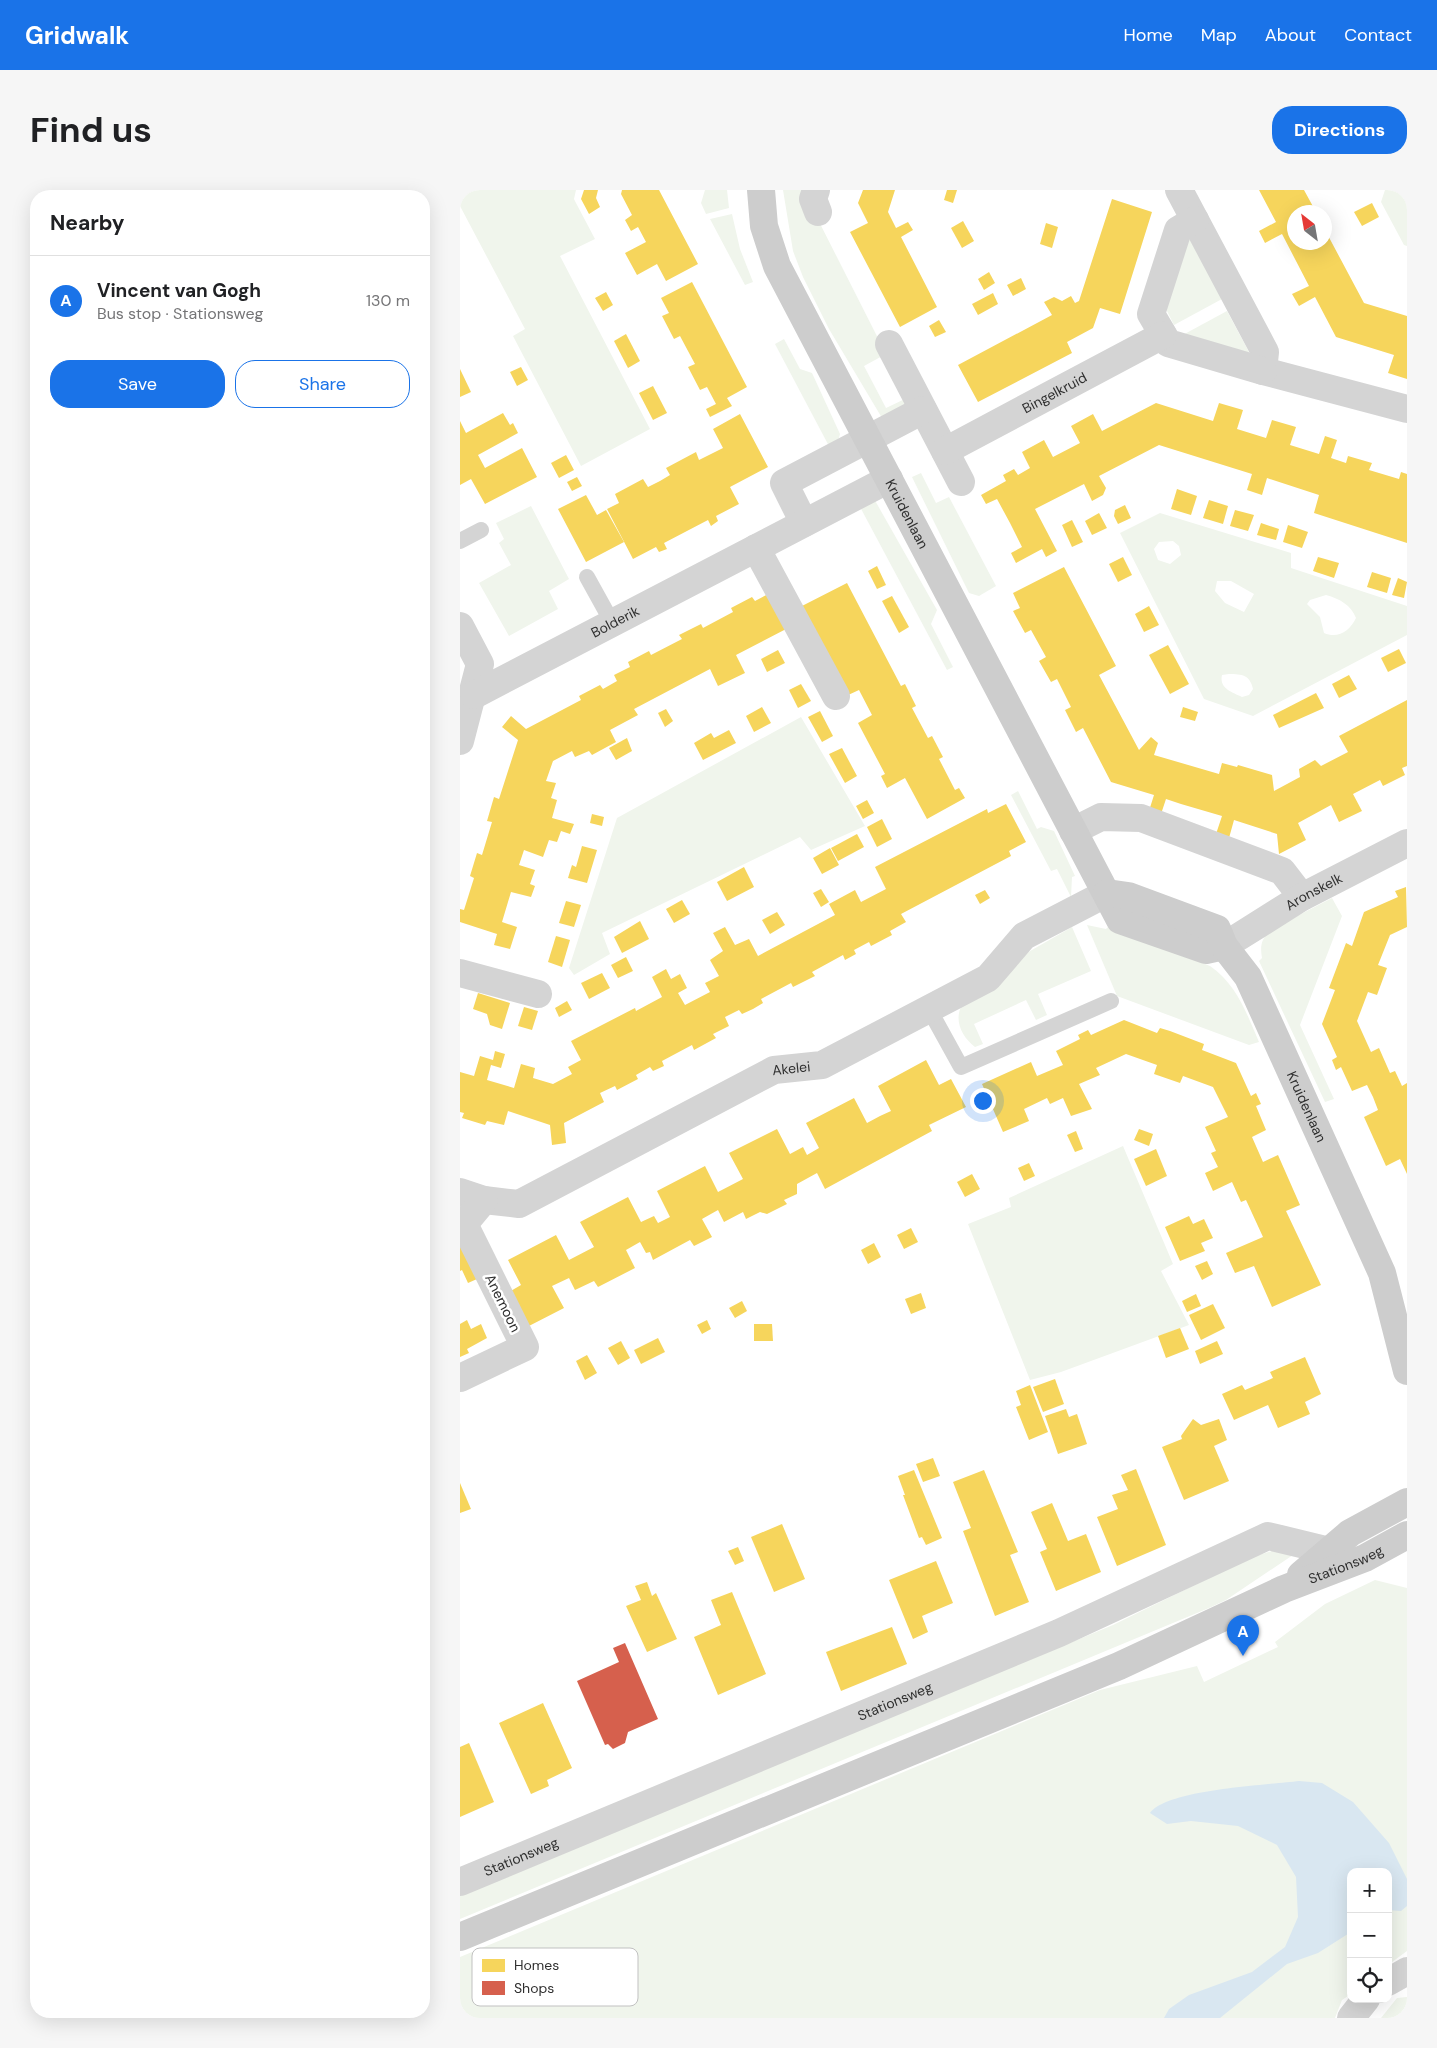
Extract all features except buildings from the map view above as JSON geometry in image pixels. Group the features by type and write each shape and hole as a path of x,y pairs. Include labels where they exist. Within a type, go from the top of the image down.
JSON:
{"street":[{"name":"Kruidenlaan","path":"761,190 764,226 778,266 1120,920 1206,950 1224,946 1248,977 1382,1273 1407,1311"},
{"path":"1179,190 1265,352 1262,371"},
{"path":"1195,220 1178,230 1151,314 1168,343 1262,371 1407,409"},
{"name":"Bingelkruid","path":"945,451 1163,335"},
{"path":"888,344 961,482"},
{"path":"804,523 784,483 923,410"},
{"name":"Bolderik","path":"474,696 889,480"},
{"path":"756,548 836,696"},
{"path":"460,626 480,664 474,696 460,741"},
{"path":"1073,831 1101,817 1141,818 1282,871 1302,898"},
{"name":"Aronskelk","path":"1224,946 1302,898 1407,843"},
{"name":"Akelei","path":"472,1196 519,1204 774,1070 822,1065 988,978 1024,936 1107,893"},
{"path":"460,972 538,994"},
{"name":"Anemoon","path":"460,1378 525,1347 464,1224 472,1196"},
{"name":"Kruidenlaan","path":"1382,1273 1407,1371"},
{"name":"Stationsweg","path":"1284,1589 1350,1533 1407,1502"},
{"name":"Stationsweg","path":"460,1937 1119,1666 1284,1589 1366,1558 1407,1535"},
{"name":"Stationsweg","path":"460,1882 1050,1636 1268,1536 1330,1551"},
{"path":"1392,1980 1407,1972"},
{"path":"1351,2018 1363,2003"}],"lane":[{"path":"460,541 481,530"},
{"path":"587,577 613,624"},
{"path":"929,1009 961,1066 1111,1002"}],"shaded area":[{"path":"460,190 576,190 574,199 595,239 560,256 650,429 581,466 513,336 525,329 460,206"},
{"path":"705,190 727,190 729,208 706,214 701,203"},
{"path":"783,190 803,190 886,354 864,366 886,408 909,397 910,402 885,423 829,329 803,277 793,251"},
{"path":"1385,190 1407,190 1407,246 1404,245 1381,202"},
{"path":"732,214 740,249 753,282 745,285 710,219"},
{"path":"1187,234 1222,299 1174,325 1164,305"},
{"path":"1227,311 1249,352 1240,356 1179,337"},
{"path":"784,339 800,369 812,373 840,434 836,448 830,448 775,344"},
{"path":"921,473 936,503 949,497 996,586 979,596 969,593 912,477"},
{"path":"873,497 937,610 931,624 953,667 947,670 859,505"},
{"path":"531,506 569,579 549,591 558,609 509,636 479,583 511,565 499,543 504,539 496,523"},
{"path":"1160,513 1291,553 1291,568 1407,606 1407,635 1253,716 1204,699 1120,533","holes":["1173,541 1179,546 1181,555 1170,564 1158,560 1154,549 1159,542","1217,581 1231,581 1254,594 1244,612 1225,603 1215,591","1326,595 1336,598 1348,606 1356,618 1343,633 1329,635 1324,633 1320,617 1307,604 1310,600","1234,674 1245,676 1252,684 1253,689 1249,695 1242,697 1224,686 1222,675"]},
{"path":"801,717 865,826 811,850 800,837 602,933 610,954 574,975 569,968 617,818"},
{"path":"1018,791 1037,829 1041,827 1054,831 1075,876 1072,877 1071,897 1057,869 1051,871 1011,795"},
{"path":"1332,898 1342,916 1300,1025 1334,1099 1325,1102 1259,961 1262,958 1261,947 1263,940 1270,930"},
{"path":"1087,925 1106,929 1110,925 1210,966 1234,990 1259,1042 1249,1045 1117,996"},
{"path":"1072,927 1091,971 1038,994 1047,1015 1036,1020 1026,1000 974,1024 983,1044 975,1047 970,1043 960,1027 959,1015 963,1003 1025,954"},
{"path":"1123,1146 1173,1264 1161,1271 1189,1325 1061,1372 1030,1380 968,1224 1011,1207 1009,1198"},
{"path":"1272,1551 1291,1553 1293,1555 1226,1600 1209,1608 460,1919 460,1896 1113,1625 1252,1557"},
{"path":"1375,1580 1407,1588 1407,1951 1392,1962 1392,1868 1347,1868 1347,1997 1342,2000 1335,2018 460,2018 460,1957 472,1952 472,2006 638,2006 638,1948 482,1948 1100,1690 1197,1666 1204,1682 1278,1647 1275,1642 1325,1604"},
{"path":"1299,1781 1322,1783 1353,1802 1389,1843 1407,1879 1407,1906 1401,1911 1392,1910 1392,1868 1347,1868 1347,1935 1318,1953 1287,1964 1220,2018 1164,2018 1169,2009 1189,1995 1252,1972 1285,1947 1298,1917 1296,1877 1277,1845 1238,1826 1191,1821 1167,1824 1150,1813 1160,1805 1176,1798 1196,1793"},
{"path":"1407,1997 1407,2018 1381,2018 1397,1998"}],"place":[{"name":"Vincent van Gogh","path":"1243,1656"}]}
